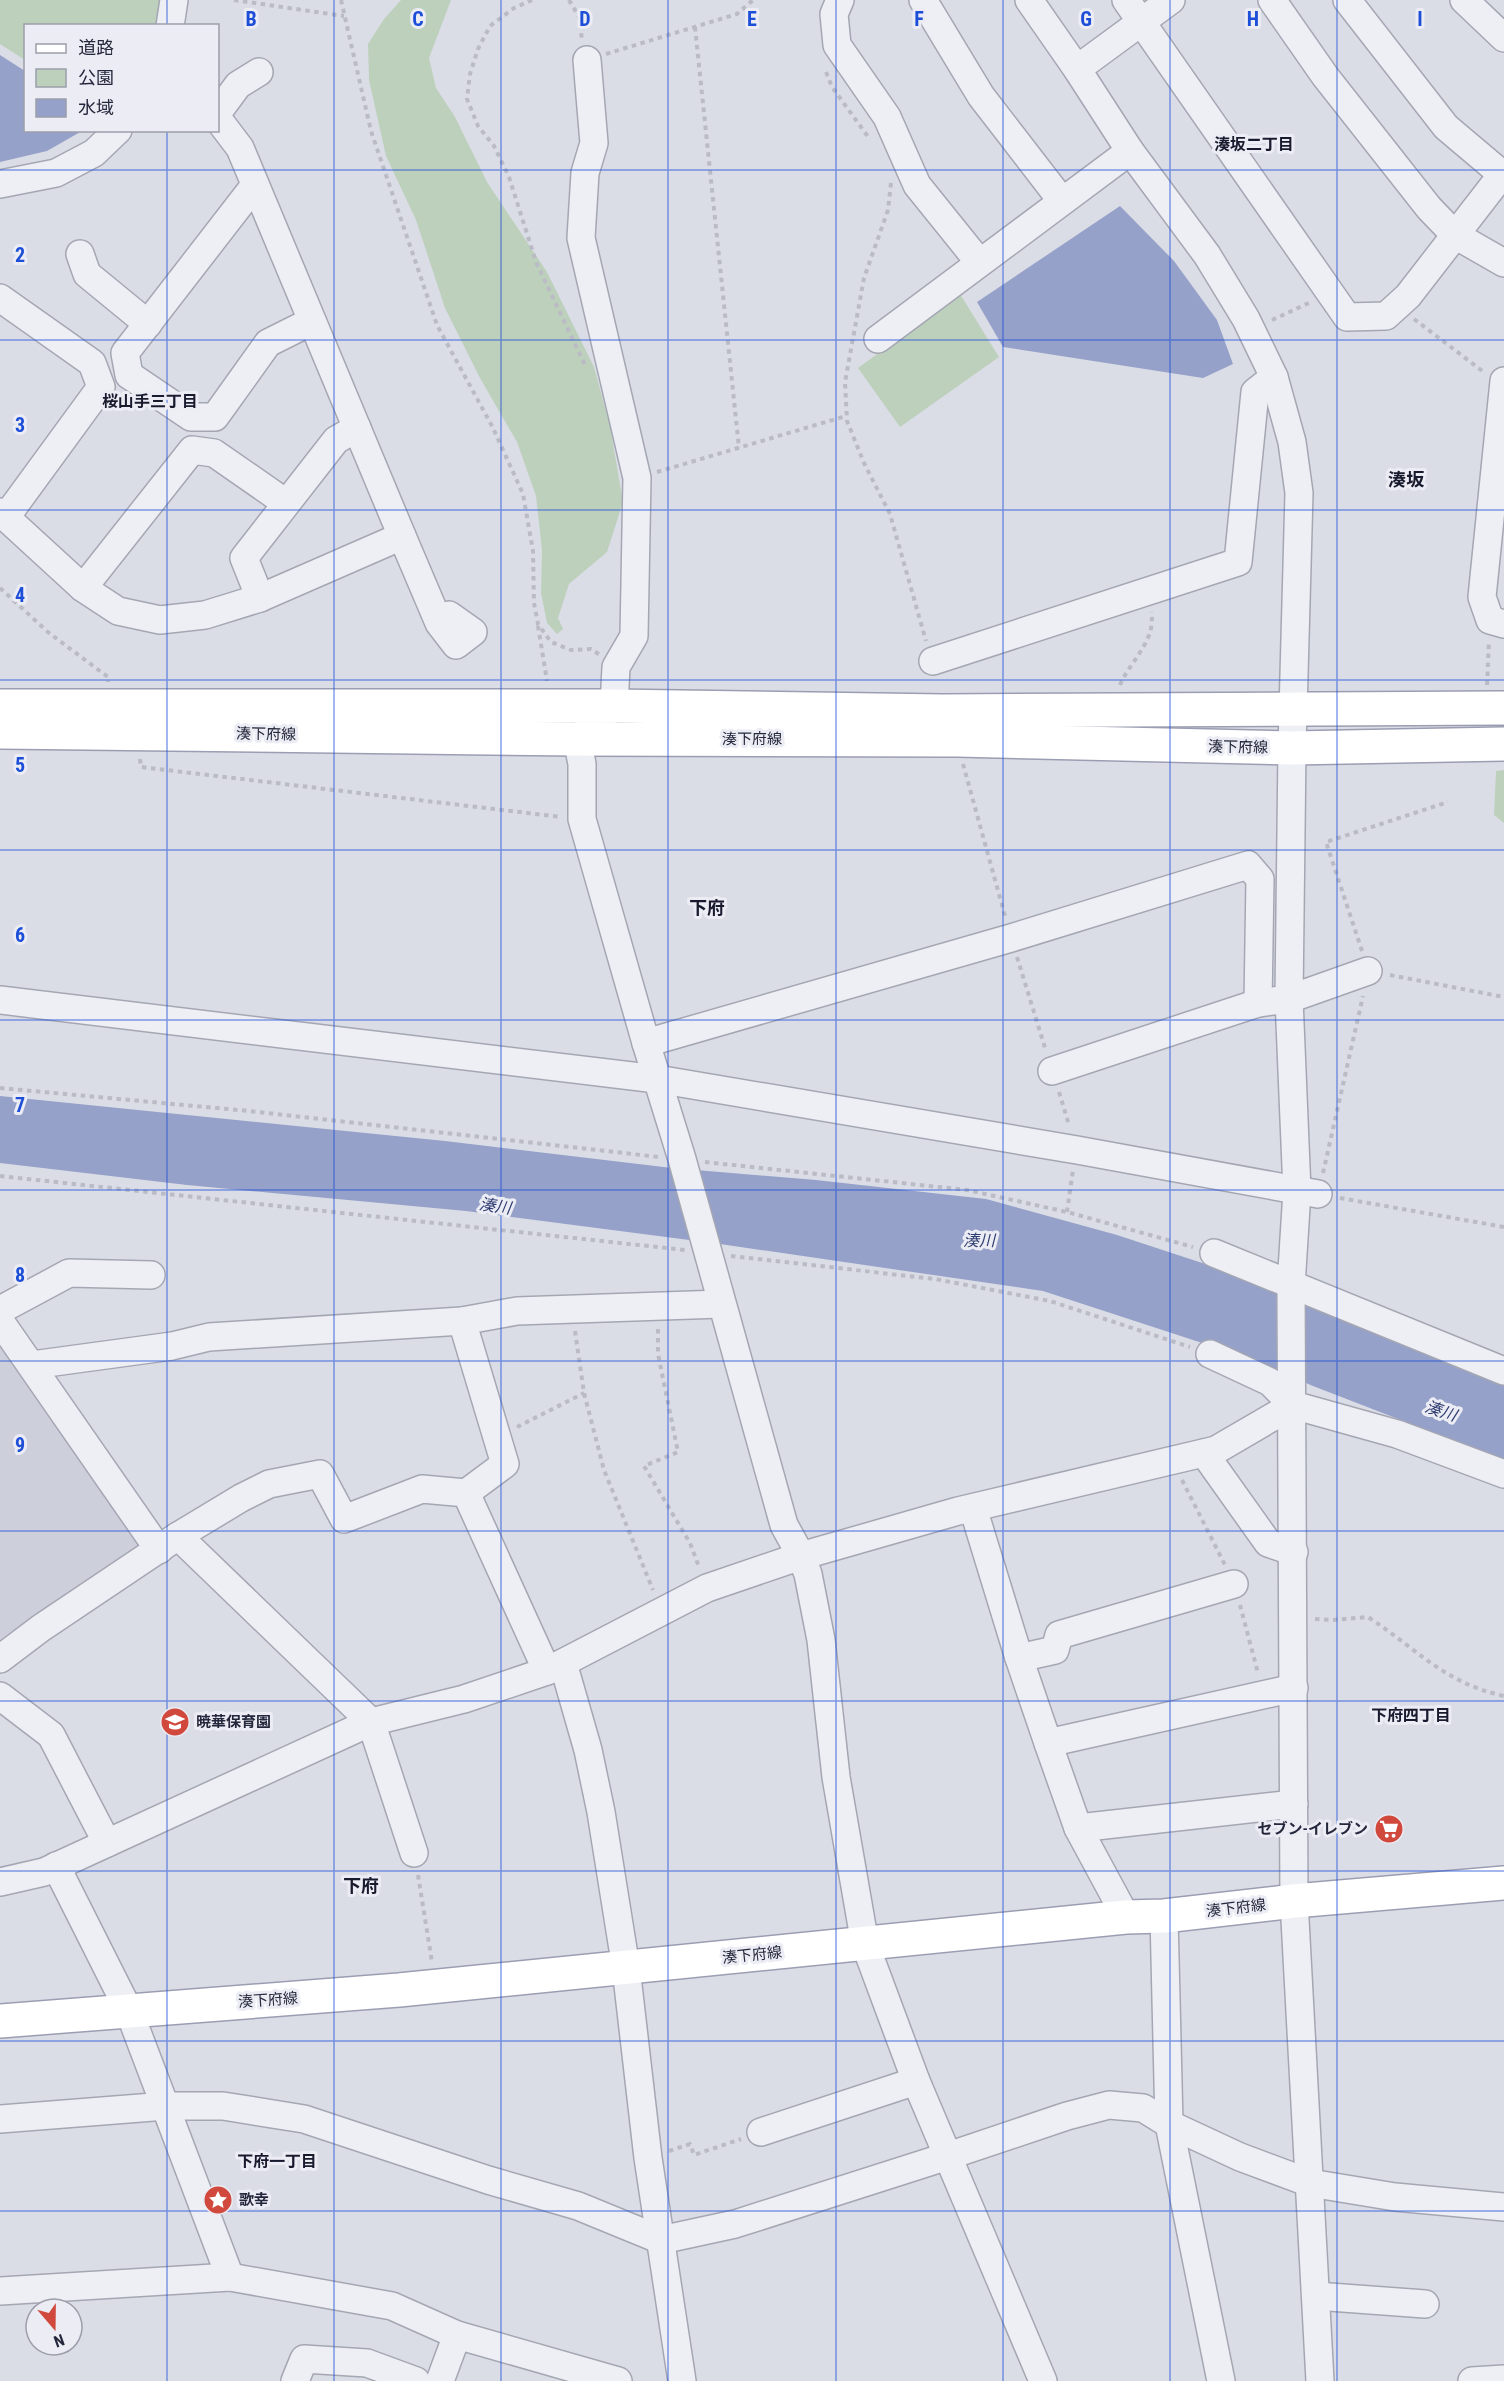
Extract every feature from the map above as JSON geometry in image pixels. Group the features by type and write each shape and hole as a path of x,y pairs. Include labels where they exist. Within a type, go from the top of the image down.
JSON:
{"main road":[{"name":"湊下府線","path":"0,706 614,706 943,711 1495,708"},
{"name":"湊下府線","path":"0,732 957,740 1292,748 1504,744"},
{"name":"湊下府線","path":"0,2020 435,1986 1126,1917 1164,1916 1294,1901 1504,1883"}],"street":[{"path":"170,24 174,0"},
{"path":"840,0 834,14 837,45 886,117 917,185 979,262"},
{"path":"923,0 981,96 1062,201"},
{"path":"1029,0 1130,151 1207,255 1251,329 1274,377 1293,442 1299,493 1295,708 1292,748 1289,999 1308,1192 1292,1286 1294,1901 1320,2381"},
{"path":"1077,69 1134,10 1171,0"},
{"path":"1272,0 1325,76 1429,208 1455,235 1504,262"},
{"path":"1134,10 1347,318 1386,316 1408,296 1503,174 1446,127 1347,0"},
{"path":"1464,0 1504,38"},
{"path":"587,60 594,143 585,173 581,238 637,478 634,636 616,667 614,706 578,738 582,764 582,819 646,1043 682,1159 784,1525 808,1574 821,1640 836,1777 865,1944 916,2081 1043,2381"},
{"path":"219,111 238,85 259,72"},
{"path":"219,120 240,148 440,623"},
{"path":"0,184 56,173 94,153 116,132"},
{"path":"878,339 1130,151"},
{"path":"255,185 125,353 129,375 190,417 214,417 268,343 312,321"},
{"path":"80,254 87,274 148,324"},
{"path":"0,298 92,363 101,387 3,514 83,588 118,611 160,620 205,615 260,598 402,536"},
{"path":"933,662 1238,562 1255,392 1274,377"},
{"path":"1497,622 1482,597 1498,500 1503,384"},
{"path":"260,598 244,558 336,440 357,428"},
{"path":"83,588 192,450 214,453 286,503"},
{"path":"646,1043 1011,938 1248,865 1260,879 1258,1003"},
{"path":"1052,1071 1258,1003 1289,999 1368,971"},
{"path":"0,1000 657,1079 1077,1150 1308,1192"},
{"path":"1214,1253 1504,1371"},
{"path":"0,1310 69,1273 151,1275"},
{"path":"32,1365 172,1346 209,1337 462,1321 517,1311 721,1304"},
{"path":"0,1321 169,1543 371,1722 414,1853"},
{"path":"0,1659 41,1628 169,1543 241,1498 269,1484 320,1474 344,1519 422,1489 466,1494 505,1464 462,1321"},
{"path":"1210,1354 1270,1382 1293,1405 1396,1434 1504,1474"},
{"path":"0,1882 44,1872 371,1722 464,1699 555,1667 707,1588 801,1556 972,1508 1216,1450 1293,1405"},
{"path":"1204,1453 1268,1543 1294,1552"},
{"path":"466,1494 555,1667 588,1750 626,1968 648,2158 682,2381"},
{"path":"972,1508 1019,1658 1077,1828 1126,1917"},
{"path":"1019,1658 1055,1650 1059,1635 1234,1584"},
{"path":"1048,1743 1294,1688"},
{"path":"0,1696 51,1735 106,1843"},
{"path":"1077,1828 1294,1804"},
{"path":"56,1866 129,2011 230,2277"},
{"path":"1164,1916 1168,2124 1221,2381"},
{"path":"761,2132 916,2081"},
{"path":"0,2119 166,2106 223,2106 304,2119 488,2180 578,2206 661,2240 735,2224 1067,2116 1109,2105 1143,2108 1168,2124 1240,2157 1310,2183 1395,2197 1504,2207"},
{"path":"0,2291 230,2277 392,2306 457,2334 618,2381"},
{"path":"1316,2296 1425,2304"},
{"path":"440,2381 457,2334"},
{"path":"295,2381 304,2358 367,2363 416,2381"},
{"path":"1472,2381 1504,2379"}],"path":[{"path":"234,0 344,16"},
{"path":"341,0 371,131 437,325 493,428 523,494 533,551 534,603 546,666"},
{"path":"532,0 514,8 490,26 477,49 470,74 467,99 478,126 494,146 509,177 536,262 589,373"},
{"path":"569,0 579,17 587,60 737,14 753,0"},
{"path":"695,27 740,448"},
{"path":"1251,329 1331,293"},
{"path":"1397,307 1503,384"},
{"path":"637,478 846,416"},
{"path":"0,588 49,633 108,677 107,706"},
{"path":"1118,710 1121,684 1149,639 1153,618 1148,591"},
{"path":"1495,708 1497,622"},
{"path":"538,624 551,642 571,650 591,649 616,667"},
{"path":"134,733 141,767 582,819"},
{"path":"957,740 1011,938 1077,1150 1067,1212"},
{"path":"1448,802 1326,842 1368,971 1308,1192 1504,1227"},
{"path":"1368,971 1504,997"},
{"path":"0,1088 249,1111 967,1190 1067,1212 1214,1253"},
{"path":"0,1176 935,1279 1050,1301 1210,1354"},
{"path":"658,1306 658,1354 678,1452 644,1466 690,1543 707,1588"},
{"path":"572,1310 584,1393 604,1470 661,1610"},
{"path":"497,1437 584,1393"},
{"path":"1294,1618 1332,1620 1368,1617 1438,1670 1481,1691 1504,1696"},
{"path":"414,1853 435,1986"},
{"path":"648,2158 690,2144 694,2155 761,2132"}],"shaded area":[{"path":"0,1344 145,1543 0,1648"}],"green space":[{"path":"0,0 161,0 156,24 24,24 24,59 0,44"},
{"path":"401,0 451,0 429,58 436,88 455,117 487,182 547,272 594,367 610,426 623,502 607,552 569,584 558,618 563,629 557,634 547,623 541,593 542,550 536,496 517,442 480,378 445,308 416,220 386,156 369,80 368,44 384,19"},
{"path":"960,294 999,357 900,427 858,368"},
{"path":"1504,770 1504,823 1494,815 1496,771"}],"water":[{"path":"0,55 24,70 24,132 80,132 47,151 0,162"},
{"path":"1120,206 1174,261 1217,320 1233,364 1203,378 1003,347 977,302"},
{"name":"湊川","path":"0,1096 986,1199 1117,1235 1263,1283 1504,1382 1504,1460 1242,1356 1043,1291 720,1244 466,1211 187,1185 0,1163"}],"place":[{"name":"暁華保育園","path":"175,1722"},
{"name":"セブン-イレブン","path":"1389,1829"},
{"name":"歌幸","path":"218,2200"}],"district":[{"name":"湊坂二丁目","path":"1254,144"},
{"name":"桜山手三丁目","path":"150,401"},
{"name":"湊坂","path":"1406,479"},
{"name":"下府","path":"707,907"},
{"name":"下府四丁目","path":"1411,1715"},
{"name":"下府","path":"361,1885"},
{"name":"下府一丁目","path":"277,2161"}]}
